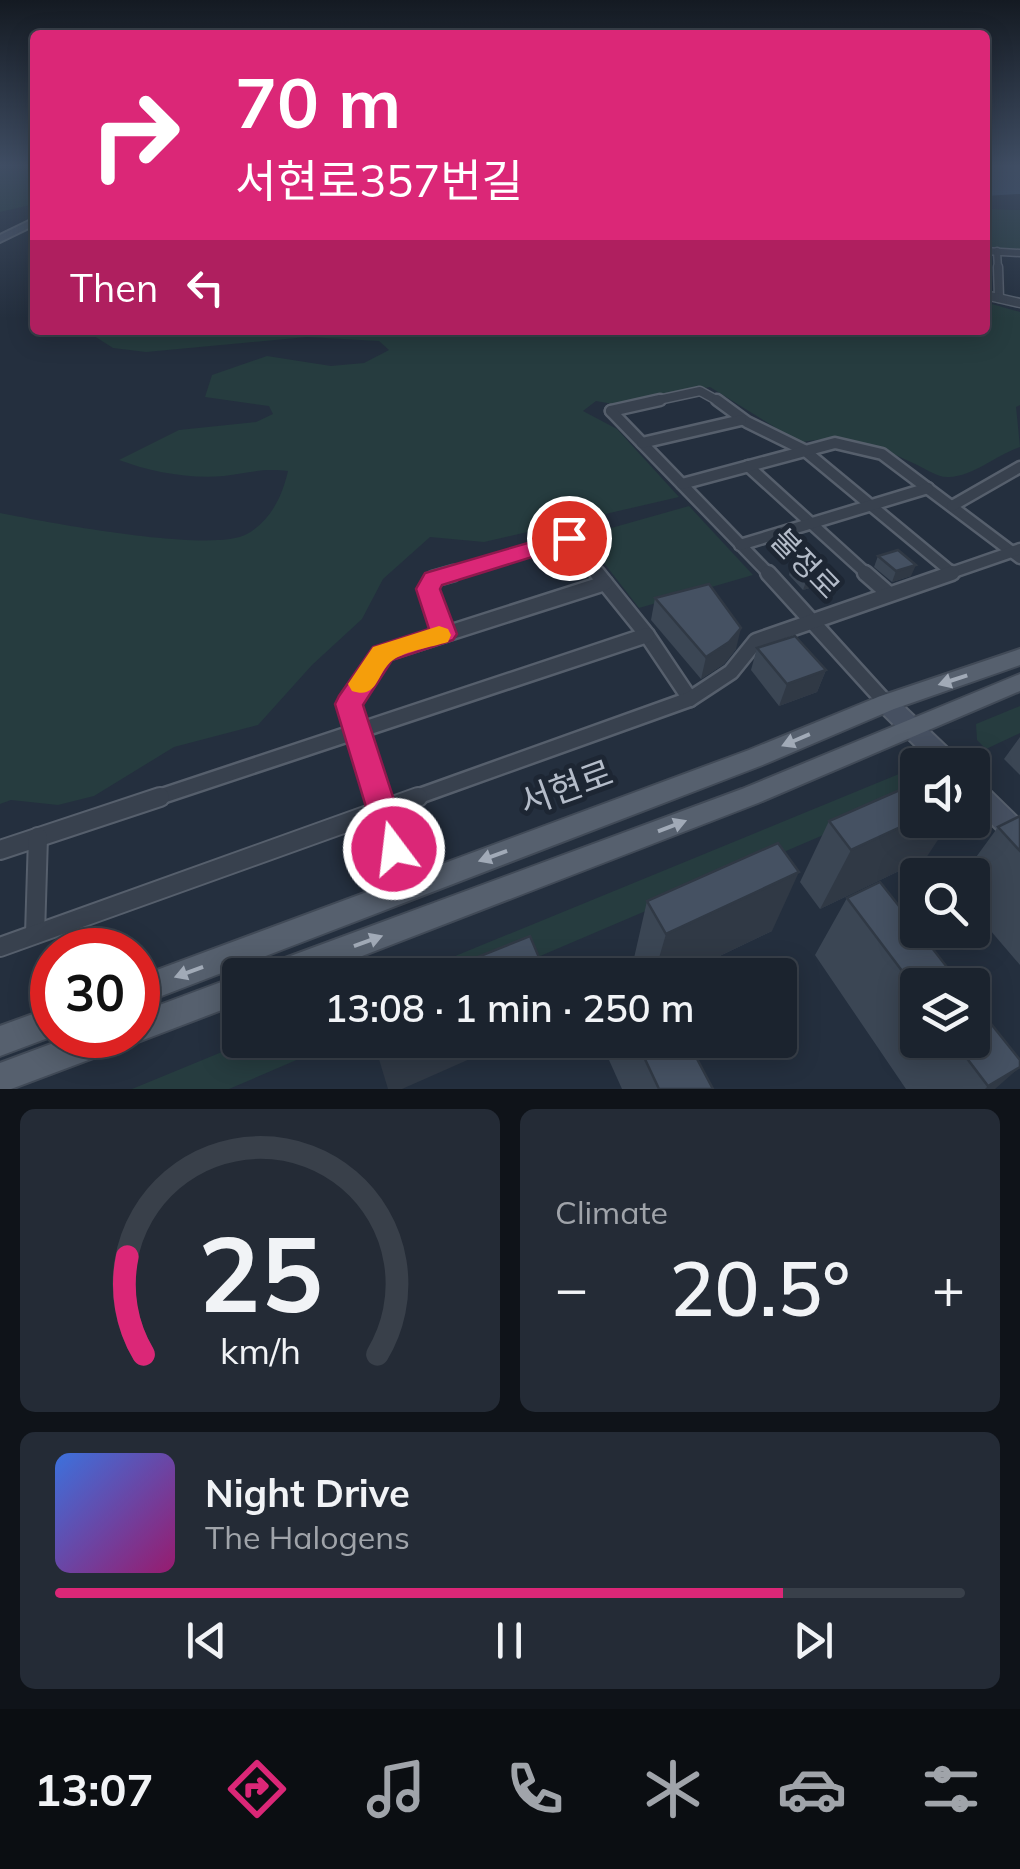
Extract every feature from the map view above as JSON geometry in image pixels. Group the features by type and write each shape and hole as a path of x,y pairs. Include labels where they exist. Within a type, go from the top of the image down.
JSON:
{"main road":[{"path":"0,239 30,225"},
{"name":"서현로","path":"160,983 758,757 886,702 1020,657"},
{"path":"322,958 750,796 1020,682"},
{"name":"불정로","path":"886,702 933,748"},
{"path":"990,806 1020,836"},
{"path":"160,1019 222,996"},
{"path":"0,1041 30,1030"},
{"path":"0,1078 53,1058"}],"street":[{"path":"990,250 1020,253"},
{"path":"997,251 998,298"},
{"path":"990,296 1020,303"},
{"name":"불정로","path":"741,420 710,394 700,391 611,411 814,620 886,702"},
{"path":"642,443 741,420 783,436 950,571"},
{"path":"682,484 834,443 882,454 1017,553"},
{"path":"748,466 889,594"},
{"path":"952,506 1020,468"},
{"path":"740,545 928,488"},
{"path":"444,634 428,589 433,579 569,538 647,634 690,699"},
{"path":"52,928 690,699 731,672 756,641 950,571 1017,553"},
{"path":"404,888 384,811 348,704 383,654 605,583"},
{"path":"0,850 647,634"},
{"path":"35,928 38,837"},
{"path":"0,947 30,936"}],"green space":[{"path":"990,217 1020,217 1020,251 990,249"},
{"path":"990,303 1020,312 1020,405 1016,407 1020,447 967,473 944,477 858,443 829,439 800,443 710,387 618,405 596,401 583,411 617,429 679,497 484,542 430,537 383,579 362,619 312,665 258,725 174,747 94,796 58,805 11,800 0,804 0,513 166,539 228,539 247,534 274,507 288,471 197,476 157,471 119,460 179,430 256,422 273,414 269,406 205,397 212,375 267,356 331,366 364,363 389,350 379,341 307,337 146,352 113,348 93,335 990,335"},
{"path":"689,506 753,575 639,608 583,536"},
{"path":"1020,706 1020,733 988,748 977,740 976,724"},
{"path":"900,774 900,802 536,958 450,958"},
{"path":"222,1052 222,1058 301,1058 229,1089 132,1089"}],"building":[{"path":"898,550 916,565 896,571 878,556"},
{"path":"818,556 833,571 807,579 792,564"},
{"path":"709,584 741,628 729,642 706,657 655,598"},
{"path":"795,636 826,670 787,684 757,648"},
{"path":"900,790 900,827 851,850 829,821"},
{"path":"1020,816 1020,851 998,827"},
{"path":"778,843 799,872 666,934 647,901"},
{"path":"880,882 900,907 900,948 932,948 948,968 900,968 847,898"},
{"path":"530,936 539,958 475,958"},
{"path":"990,1022 1020,1060 1020,1067 988,1086 967,1058 990,1058"},
{"path":"644,1058 697,1058 713,1089 659,1089"}],"slow traffic":[{"path":"362,684 383,654 439,635"}],"route":[{"path":"394,849 348,704 383,654 444,634 428,589 433,579 569,538"}]}
